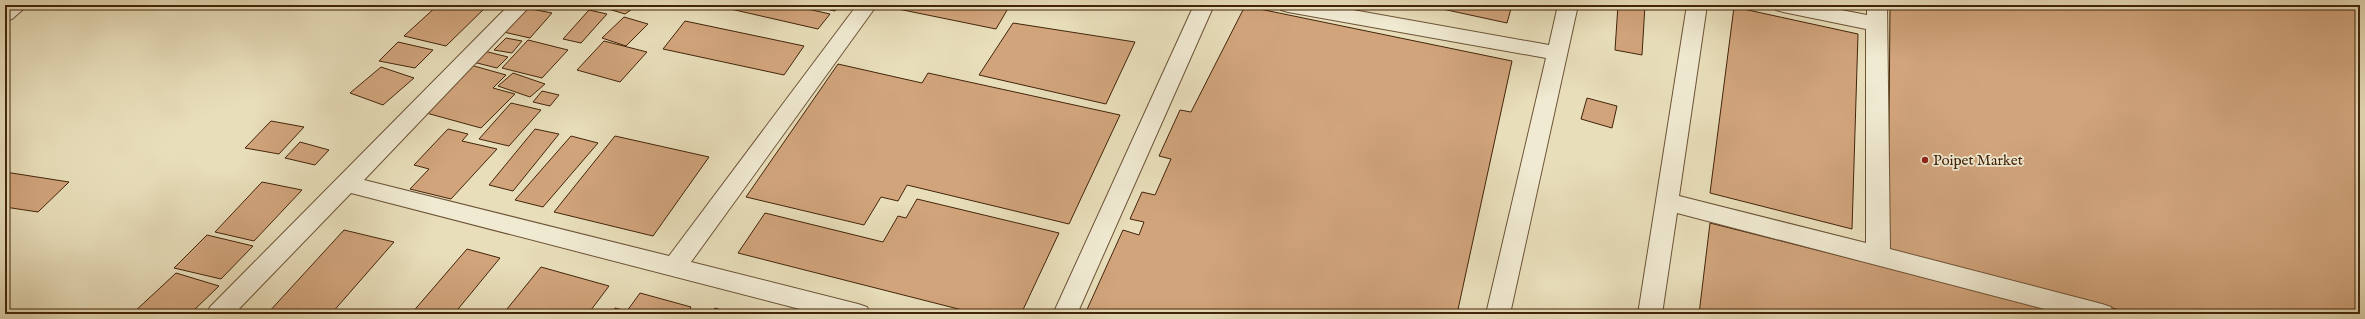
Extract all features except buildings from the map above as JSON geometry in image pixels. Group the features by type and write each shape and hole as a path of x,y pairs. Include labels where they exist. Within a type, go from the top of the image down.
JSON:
{"street":[{"path":"5,14 18,5"},
{"path":"219,314 348,184 521,5"},
{"path":"674,267 867,5"},
{"path":"1065,314 1204,5"},
{"path":"1288,5 1557,53"},
{"path":"1498,314 1568,5"},
{"path":"1650,314 1697,5"},
{"path":"1783,5 1877,15 1878,255"},
{"path":"348,184 858,314"},
{"path":"1667,202 1878,255 2102,314"}],"place":[{"name":"Poipet Market","path":"1925,160"}]}
